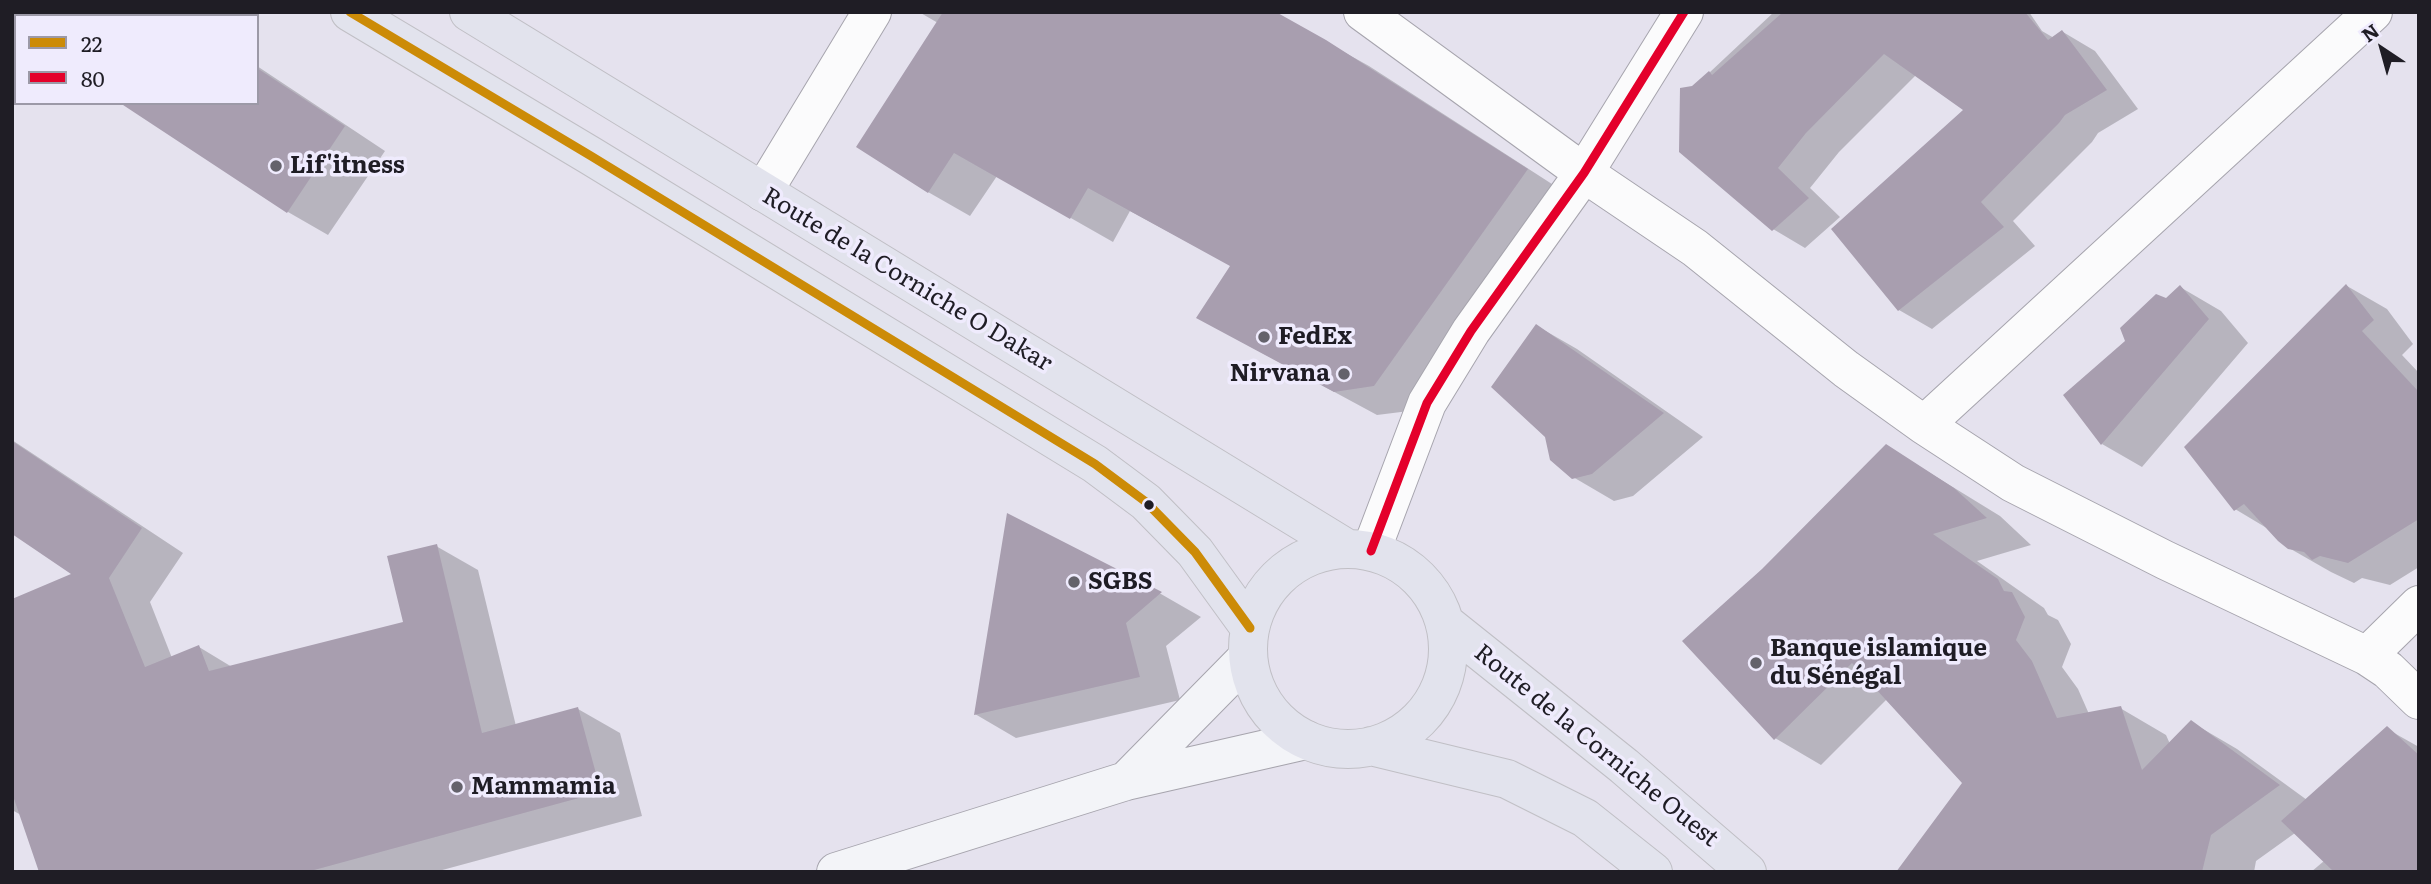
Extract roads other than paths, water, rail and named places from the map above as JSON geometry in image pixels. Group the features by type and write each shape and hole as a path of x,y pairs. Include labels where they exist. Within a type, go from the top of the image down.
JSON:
{"highway":[{"path":"349,12 1095,464 1146,502 1195,552 1249,643"},
{"name":"Route de la Corniche O Dakar","path":"469,12 1359,550"},
{"path":"1359,550 1397,561 1418,577 1434,598 1445,623 1447,668 1439,690 1427,710 1411,726 1392,739 1371,746 1338,748 1306,740 1283,726 1266,707 1254,684 1249,643 1257,607 1284,571 1324,551 1359,550"},
{"name":"Route de la Corniche Ouest","path":"1445,623 1624,766 1747,872"},
{"path":"1371,746 1507,779 1586,818 1653,872"}],"street":[{"path":"763,192 872,12"},
{"path":"1363,12 1584,173 1695,248 1846,369 1924,425 2013,483 2165,560 2367,656 2388,670 2419,699"},
{"path":"1359,550 1427,403 1471,331 1584,173 1684,12"},
{"path":"1924,425 2373,12"},
{"path":"2367,656 2419,605"},
{"path":"1126,781 1249,643"},
{"path":"836,872 1126,781 1306,740"}],"place":[{"name":"Lif'itness","path":"276,166"},
{"name":"FedEx","path":"1264,337"},
{"name":"Nirvana","path":"1344,374"},
{"name":"SGBS","path":"1074,582"},
{"name":"Banque islamique du Sénégal","path":"1756,663"},
{"name":"Mammamia","path":"457,787"}]}
